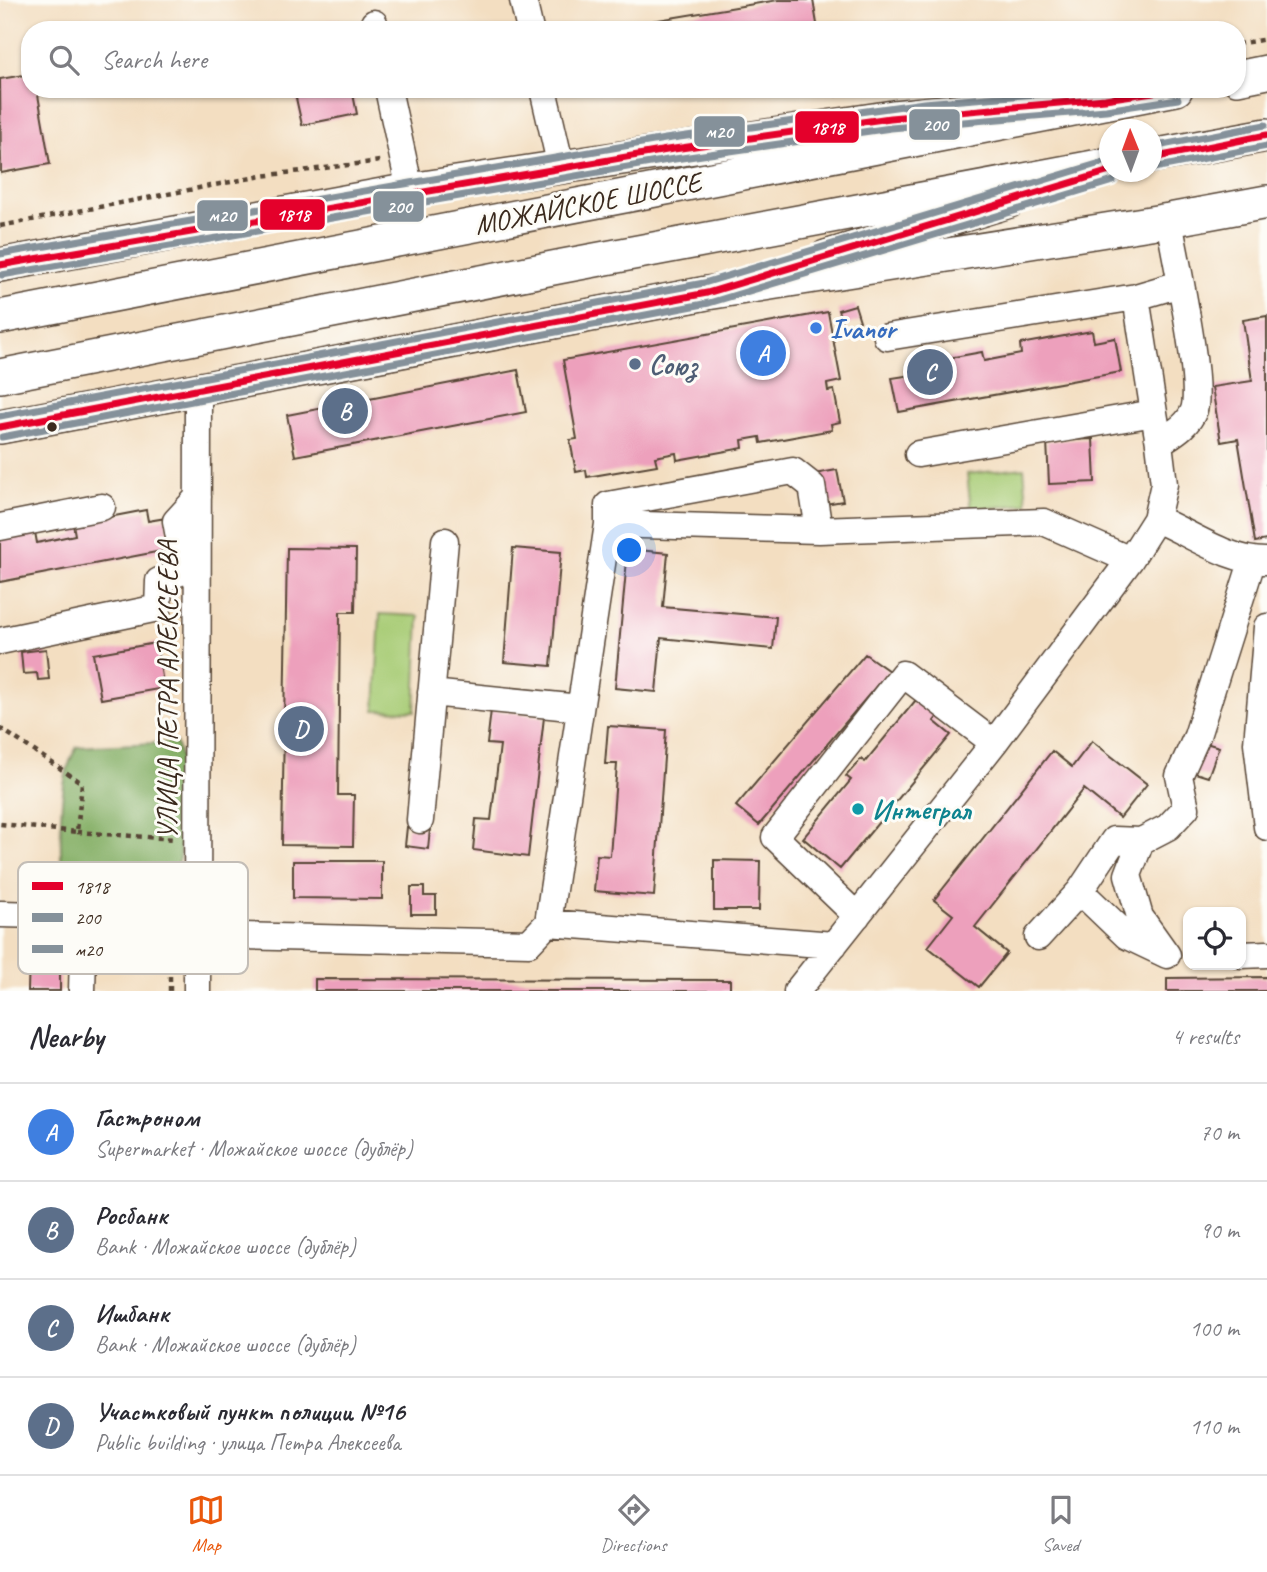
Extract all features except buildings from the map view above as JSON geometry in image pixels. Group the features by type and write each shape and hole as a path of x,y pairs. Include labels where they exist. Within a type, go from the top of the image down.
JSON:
{"main road":[{"path":"1246,76 1267,72"},
{"path":"0,265 410,190 893,117 1088,98"},
{"name":"МОЖАЙСКОЕ ШОССЕ","path":"0,317 1129,98"},
{"path":"1162,155 1267,135"},
{"name":"МОЖАЙСКОЕ ШОССЕ","path":"0,376 563,266 1099,166"},
{"path":"707,293 1099,174"},
{"path":"0,426 707,293 1267,202"}],"street":[{"path":"523,0 528,21"},
{"path":"390,98 410,190"},
{"path":"545,98 561,167"},
{"path":"1159,443 1184,426 1194,408 1194,368 1169,220"},
{"path":"887,337 1136,297 1180,284"},
{"path":"797,991 994,743 1130,560 1156,519 1164,484 1136,297"},
{"name":"УЛИЦА ПЕТРА АЛЕКСЕЕВА","path":"198,389 199,862"},
{"path":"918,454 1154,413"},
{"path":"248,936 529,943 548,923 608,524 607,505 793,471 812,485 819,530"},
{"path":"0,640 158,608 159,581 185,570 176,521 198,497"},
{"path":"0,527 102,507"},
{"path":"1038,937 1080,891 1114,840 1141,841 1168,827 1186,808 1179,775 1197,737 1260,561 1156,519"},
{"path":"608,524 819,530 1044,522 1130,560"},
{"path":"420,820 445,541"},
{"path":"1267,627 1257,743 1267,827"},
{"path":"857,916 775,837 903,674 994,743"},
{"path":"431,693 580,708"},
{"path":"1141,841 1128,875 1140,917 1178,955"},
{"path":"1080,891 1127,936 1178,955"},
{"path":"0,914 18,914"},
{"path":"548,923 834,946"},
{"path":"1246,955 1267,954"}],"path":[{"path":"1246,42 1267,39"},
{"path":"0,728 82,783 77,832 0,824"}],"green space":[{"path":"1024,468 1027,504 971,510 967,474"},
{"path":"380,614 419,616 415,711 375,710"},
{"path":"176,742 185,774 179,862 62,862 62,800 70,762 77,747"}],"transit line":[{"name":"м20","path":"0,254 665,139 924,103 987,98"},
{"name":"1818","path":"0,265 667,150 890,118 1112,98"},
{"name":"200","path":"2,275 668,160 891,128 1106,110 1178,99"},
{"name":"м20","path":"1162,145 1265,125"},
{"name":"1818","path":"1162,156 1267,135"},
{"name":"200","path":"1162,166 1267,146"},
{"name":"м20","path":"0,416 704,283 1099,163"},
{"name":"1818","path":"0,427 707,293 1099,174"},
{"name":"200","path":"2,437 709,303 1110,182"}],"place":[{"name":"Ivanor","path":"816,328"},
{"name":"Гастроном","path":"763,353"},
{"name":"Союз","path":"635,364"},
{"name":"Ишбанк","path":"930,372"},
{"name":"Росбанк","path":"345,411"},
{"name":"Участковый пункт полиции №16","path":"301,729"},
{"name":"Интеграл","path":"858,809"}]}
